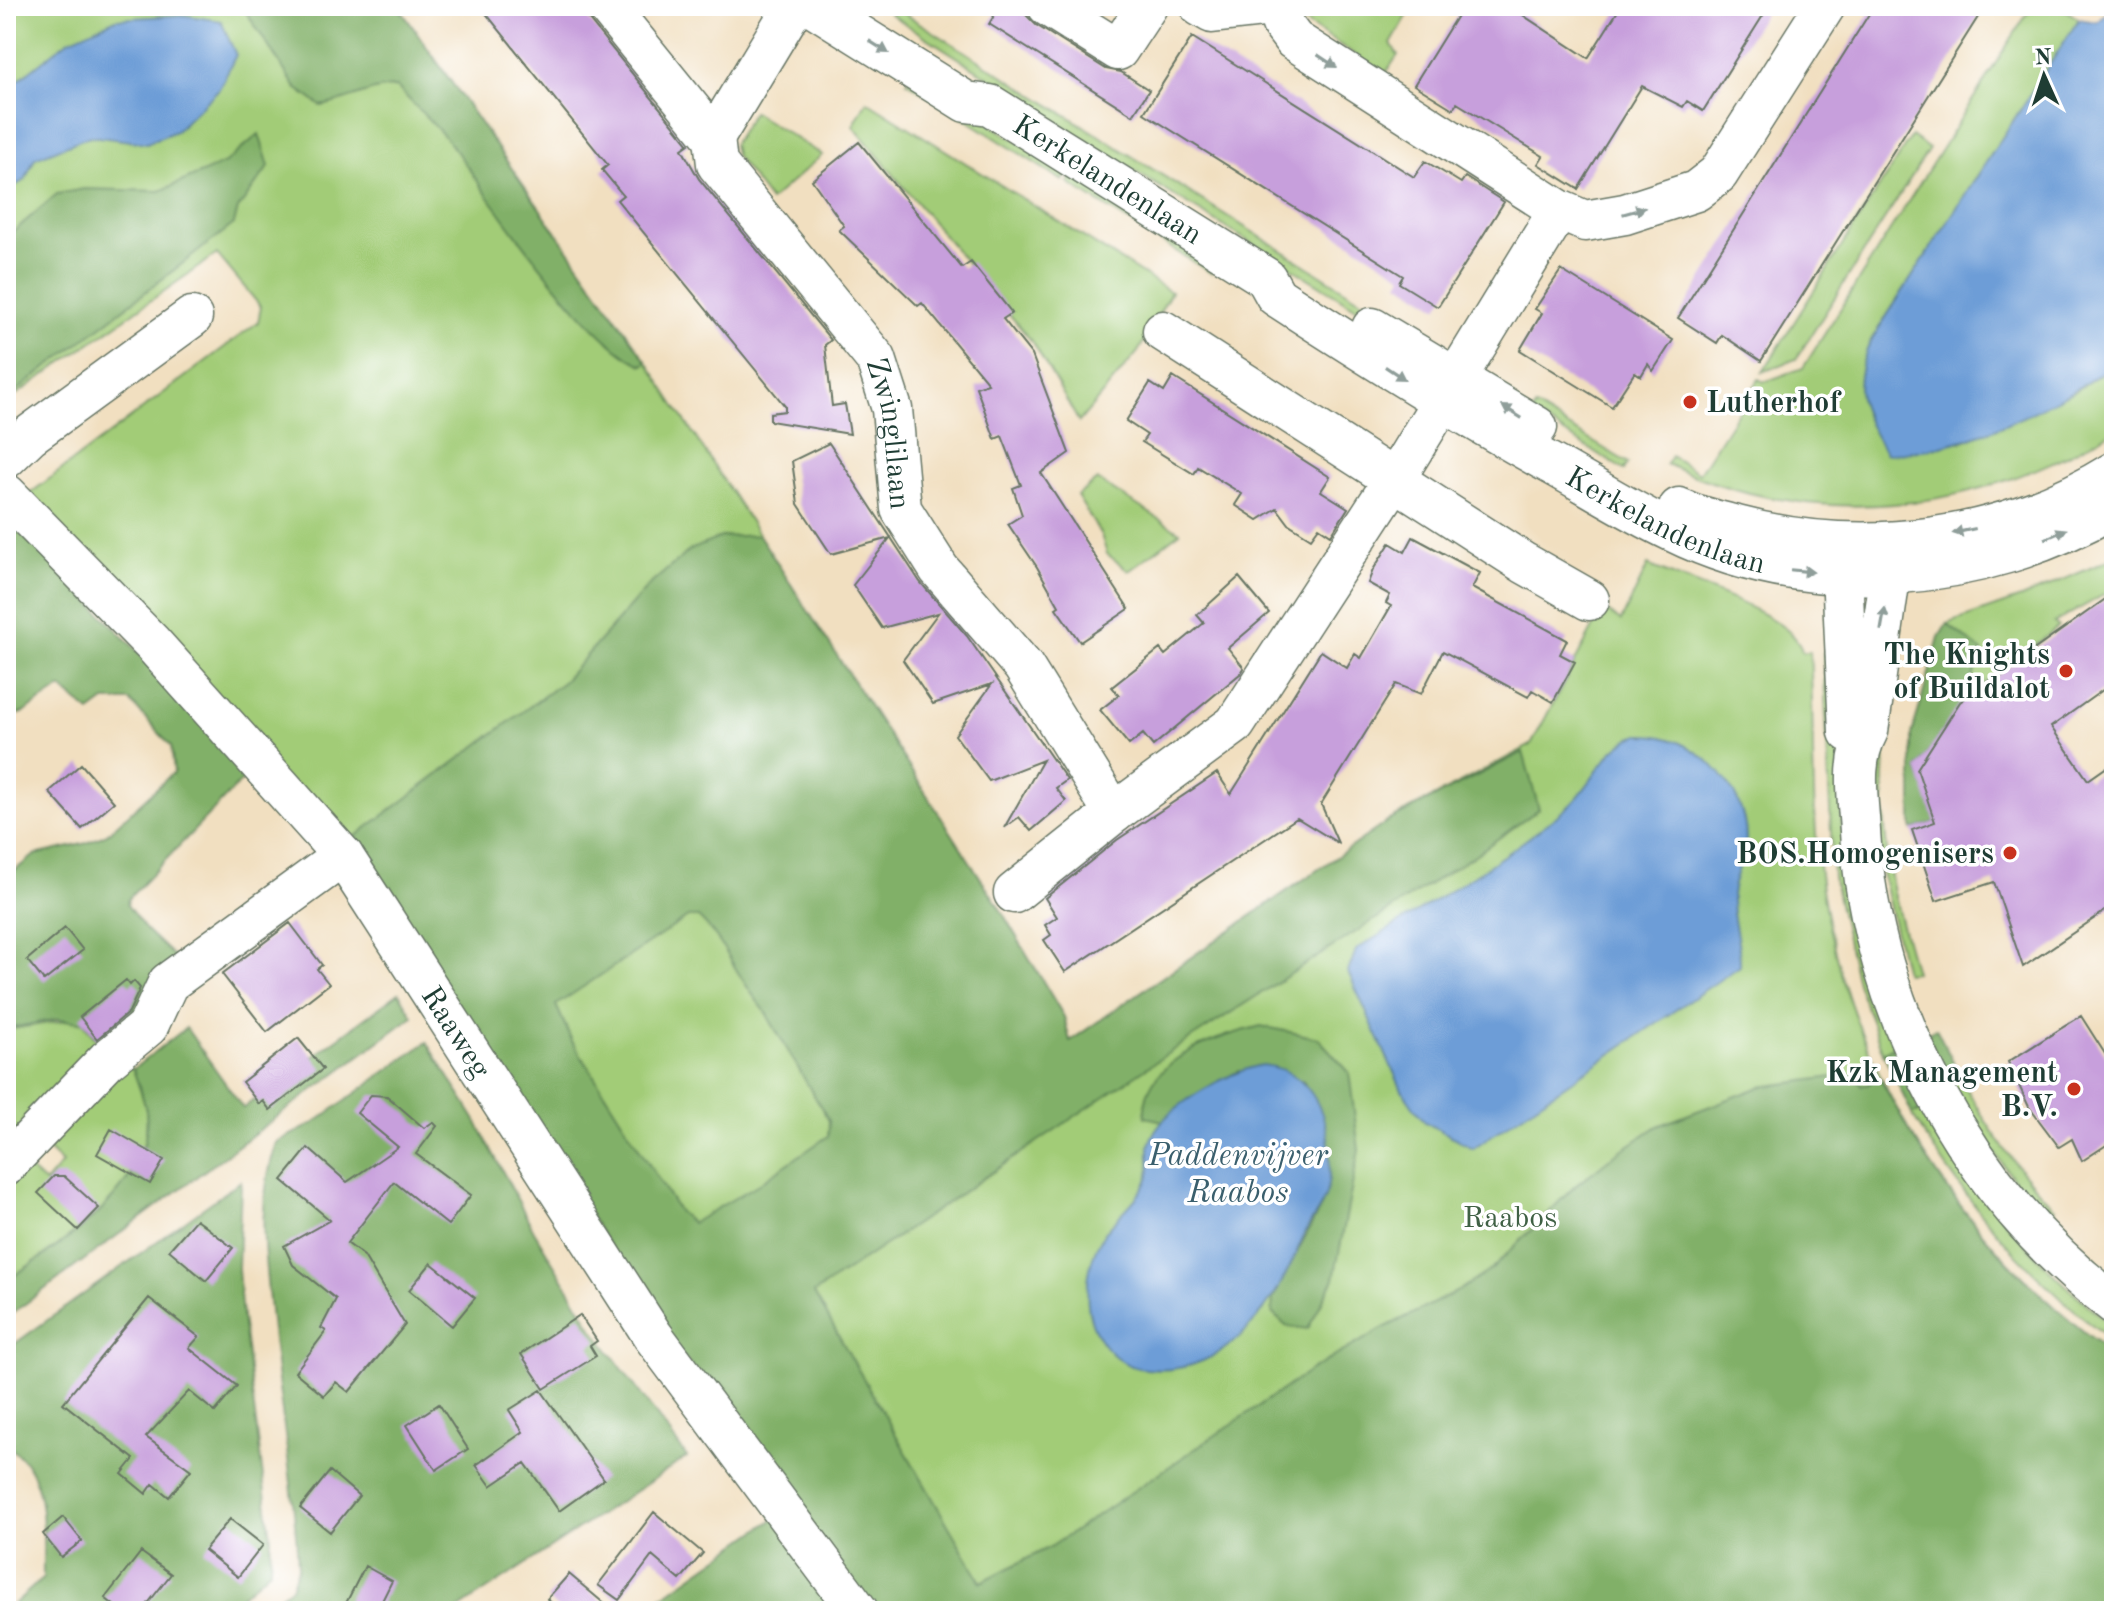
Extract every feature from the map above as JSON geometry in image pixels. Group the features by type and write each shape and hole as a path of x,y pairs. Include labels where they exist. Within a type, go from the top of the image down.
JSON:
{"street":[{"name":"Zwinglilaan","path":"607,6 714,138 717,164 876,359 892,409 901,509 939,569 1023,666 1114,813"},
{"path":"714,138 794,6"},
{"name":"Kerkelandenlaan","path":"813,6 966,102 990,105 1266,278 1276,296 1446,393 1673,532 1765,565 1894,558 1980,563 2032,545 2114,507"},
{"name":"Kerkelandenlaan","path":"864,6 981,81 990,105"},
{"path":"1048,6 1118,50 1147,6"},
{"path":"1200,6 1212,13 1275,6 1282,24 1294,40 1559,210 1585,221 1625,214 1696,191 1718,174 1825,6"},
{"path":"1014,893 1114,813 1235,724 1394,480 1559,210"},
{"path":"6,458 30,435 192,317"},
{"path":"1163,331 1394,480 1589,600"},
{"name":"Kerkelandenlaan","path":"1894,558 1964,532 2021,517 2067,498 2114,472"},
{"name":"Raaweg","path":"6,494 152,643 343,856 653,1336 858,1611"},
{"path":"1858,749 1868,731 1882,621 1894,558"},
{"path":"1842,559 1849,734 1858,749 1861,846 1869,908 1888,982 1918,1058 1963,1141 2031,1226 2114,1304"},
{"path":"6,1165 107,1060 148,1026 168,983 343,856"}],"green space":[{"name":"Raabos","path":"6,6 398,6 647,362 996,902 1064,1017 1070,1041 1390,820 1531,745 1603,609 1621,621 1648,565 1736,601 1781,625 1795,638 1802,652 1810,652 1814,801 1822,889 1837,959 1859,1026 1887,1090 1922,1151 1962,1208 2008,1261 2059,1310 2114,1355 2114,1611 875,1611 511,1092 24,498 258,322 261,307 217,254 6,402"},
{"path":"242,6 398,6 647,362 643,365 621,352 571,303 452,146 397,87 378,89 321,106 296,88"},
{"path":"1295,6 1413,6 1391,44 1398,55 1385,74 1303,21"},
{"path":"2032,6 2059,6 2079,19 1870,342 1961,442 2077,390 2114,364 2114,430 2061,458 2006,480 1951,496 1894,504 1837,505 1780,499 1723,486 1666,464 1671,456 1699,473 1759,379 1764,382 1803,368"},
{"path":"894,7 1393,320 1389,328 1134,171 890,14"},
{"path":"914,76 1067,173 1063,181 907,82"},
{"path":"867,101 1171,292 1138,352 1079,422 1034,344 853,126"},
{"path":"753,112 822,155 770,201 735,155 733,144"},
{"path":"259,134 269,166 238,209 234,224 6,399 6,238 57,194 84,189 160,191 225,163"},
{"path":"1911,136 1929,149 1796,359 1763,372"},
{"path":"1072,177 1215,266 1211,273 1068,183"},
{"path":"1536,407 1628,463 1624,470 1532,413"},
{"path":"1097,480 1180,532 1129,571 1107,554 1101,535 1077,496"},
{"path":"11,520 252,770 128,899 127,905 146,930 182,964 112,1050 86,1023 59,1019 6,1029 6,877 35,855 87,843 107,834 174,772 171,746 130,701 105,701 90,712 61,688 23,713 6,717 6,525"},
{"path":"759,535 996,902 1064,1017 1070,1041 1390,820 1523,752 1539,809 1478,853 1173,1050 814,1293 981,1582 1052,1546 1313,1369 1382,1329 1458,1291 1492,1269 1575,1186 1658,1126 1760,1087 1855,1074 1862,1086 1880,1078 1927,1159 1980,1231 2042,1295 2114,1355 2114,1611 642,1611 795,1504 675,1345 345,844 564,681 648,586 690,550 721,537","holes":["688,917 698,917 716,937 763,1008 829,1121 828,1136 757,1185 692,1223 679,1212 572,1041 556,1005"]},
{"path":"2111,559 2114,589 2054,623 2059,627 1965,698 1982,651 1947,624 2021,598"},
{"path":"1947,624 1982,651 1965,698 1917,769 1938,821 1912,830 1912,734 1939,637"},
{"path":"1889,650 1901,651 1887,732 1884,816 1892,884 1915,972 1905,973 1879,860 1876,748"},
{"path":"1823,652 1834,652 1844,877 1861,957 1893,1047 1883,1053 1857,983 1833,877"},
{"path":"399,993 413,1016 6,1318 6,1281 52,1250 100,1211 136,1165 145,1139 146,1111 133,1069 186,1028 243,1108"},
{"path":"80,1018 103,1049 6,1154 6,1030"},
{"path":"1261,1026 1318,1038 1349,1072 1359,1150 1334,1279 1308,1329 1286,1326 1272,1313 1273,1298 1322,1205 1329,1155 1323,1119 1303,1081 1238,1071 1191,1099 1163,1121 1145,1117 1147,1097 1155,1080 1168,1066 1204,1044"},
{"path":"1936,1028 1960,1076 1948,1083 1926,1033"},
{"path":"427,1042 475,1119 534,1231 593,1329 687,1457 455,1611 261,1611 291,1587 298,1567 264,1246 264,1206 270,1164 277,1142 313,1124"},
{"path":"1893,1047 1923,1111 1912,1114 1883,1053"},
{"path":"118,1062 133,1069 146,1111 145,1139 136,1165 100,1211 52,1250 6,1281 6,1180 21,1162 45,1183 62,1163 40,1142"},
{"path":"1960,1076 2002,1146 2055,1208 2047,1217 2018,1187 1948,1083"},
{"path":"1923,1111 1964,1171 2010,1227 2060,1280 2114,1327 2114,1342 2056,1294 1979,1211 1912,1114"},
{"path":"241,1181 238,1269 271,1538 270,1570 224,1611 6,1611 43,1578 43,1523 31,1470 6,1446 6,1350"}],"water":[{"path":"2114,6 2114,364 2063,397 2005,425 1945,445 1886,454 1860,400 1860,374 1870,342 2079,19 2097,22"},
{"path":"183,15 221,21 236,55 219,89 176,131 147,143 90,136 35,158 25,180 6,191 6,96 17,81 69,40 116,19"},
{"path":"1640,735 1660,736 1698,753 1714,766 1737,800 1744,820 1746,840 1732,892 1740,966 1473,1148 1425,1122 1402,1090 1348,972 1356,950 1465,881 1544,826 1578,797 1618,746"},
{"name":"Paddenvijver Raabos","path":"1262,1065 1283,1070 1299,1080 1321,1112 1330,1153 1324,1200 1278,1289 1243,1334 1221,1351 1197,1363 1169,1369 1138,1368 1127,1364 1103,1344 1094,1327 1088,1284 1094,1255 1107,1230 1146,1183 1150,1142 1156,1129 1181,1104 1198,1093 1233,1074"}],"building":[{"path":"480,6 585,6 589,20 689,144 682,149 699,179 831,340 825,345 832,406 845,404 850,434 770,421 770,413 785,411 785,406 617,200 623,195 602,170 608,165"},
{"path":"1000,6 1017,6 1036,25 1106,69 1121,72 1149,90 1133,115 989,24"},
{"path":"1463,6 1509,6 1588,58 1621,6 1769,6 1703,111 1687,101 1683,107 1642,86 1578,189 1538,164 1543,156 1457,103 1453,109 1414,85"},
{"path":"1874,6 1985,6 1761,361 1722,335 1717,343 1678,318"},
{"path":"1192,37 1414,177 1425,161 1461,183 1465,177 1504,202 1438,307 1399,283 1403,276 1144,113"},
{"path":"859,142 962,268 971,262 1012,313 1003,319 1032,355 1069,453 1041,473 1129,609 1080,642 1056,608 1059,606 1037,567 1008,524 1022,515 1013,488 1021,485 1002,436 995,439 976,387 988,383 922,303 918,306 839,230 844,226 812,180"},
{"path":"1561,270 1673,340 1653,371 1648,364 1641,376 1635,372 1612,407 1520,350 1542,313 1535,309"},
{"path":"1173,377 1330,477 1321,491 1348,508 1331,535 1319,527 1311,538 1289,524 1277,508 1258,520 1235,505 1242,494 1198,467 1194,474 1142,442 1147,435 1126,421 1150,383 1164,392"},
{"path":"829,443 920,582 967,636 1067,780 1056,788 1066,801 1031,831 1019,817 1004,828 1043,760 989,781 955,735 992,684 933,704 903,660 938,613 882,628 853,585 890,538 831,554 798,504 792,461"},
{"path":"1413,537 1480,573 1472,588 1567,640 1560,654 1575,662 1553,702 1532,690 1528,697 1443,651 1421,694 1396,684 1321,804 1338,843 1297,818 1065,972 1044,940 1051,935 1045,925 1057,917 1045,898 1117,840 1217,773 1231,794 1321,651 1347,668 1355,654 1361,658 1391,606 1386,603 1390,595 1368,583 1373,570 1390,543 1405,552"},
{"path":"1239,577 1269,613 1228,648 1244,668 1241,673 1153,746 1143,734 1129,745 1100,710 1119,695 1112,687 1160,649 1165,655 1204,623 1197,615"},
{"path":"2114,593 2114,682 2051,727 2088,780 2114,762 2114,905 2023,967 1994,882 1936,901 1912,830 1935,822 1917,769 1960,702"},
{"path":"81,764 114,802 82,829 49,792"},
{"path":"290,923 322,965 317,969 329,984 267,1032 222,974"},
{"path":"65,928 83,950 44,981 27,960"},
{"path":"126,980 130,985 134,981 140,988 129,1012 97,1039 80,1017"},
{"path":"2081,1016 2114,1068 2114,1140 2082,1161 2072,1139 2059,1147 2029,1107 2008,1062"},
{"path":"298,1038 323,1069 270,1110 263,1101 259,1104 242,1082"},
{"path":"371,1095 387,1096 424,1128 433,1122 437,1126 416,1154 471,1195 448,1225 394,1182 347,1243 364,1256 405,1325 349,1392 336,1382 324,1396 295,1372 326,1331 321,1328 336,1299 293,1265 284,1246 330,1220 282,1180 308,1148 347,1182 398,1147 357,1113"},
{"path":"111,1129 164,1160 150,1184 97,1154"},
{"path":"54,1176 64,1176 99,1208 78,1230 38,1193"},
{"path":"196,1219 233,1248 206,1281 169,1250"},
{"path":"431,1263 475,1298 452,1326 409,1290"},
{"path":"149,1298 199,1337 189,1348 237,1386 215,1412 189,1391 146,1437 191,1470 169,1497 153,1484 146,1494 122,1474 134,1459 63,1403"},
{"path":"580,1315 597,1341 590,1346 596,1356 544,1389 521,1354"},
{"path":"541,1390 604,1479 559,1511 525,1463 491,1486 476,1465 523,1432 509,1410"},
{"path":"439,1404 468,1449 436,1470 407,1425"},
{"path":"330,1471 359,1496 330,1532 300,1508"},
{"path":"654,1512 703,1553 680,1580 652,1556 619,1600 598,1585"},
{"path":"63,1517 82,1541 61,1557 43,1534"},
{"path":"230,1519 263,1545 238,1577 204,1550"},
{"path":"141,1552 171,1574 142,1611 121,1611 105,1598"},
{"path":"365,1566 392,1581 377,1611 342,1611"},
{"path":"569,1574 613,1611 561,1611 547,1599"}],"place":[{"name":"Lutherhof","path":"1690,402"},
{"name":"The Knights of Buildalot","path":"2066,671"},
{"name":"BOS.Homogenisers","path":"2010,853"},
{"name":"Kzk Management B.V.","path":"2074,1089"}]}
